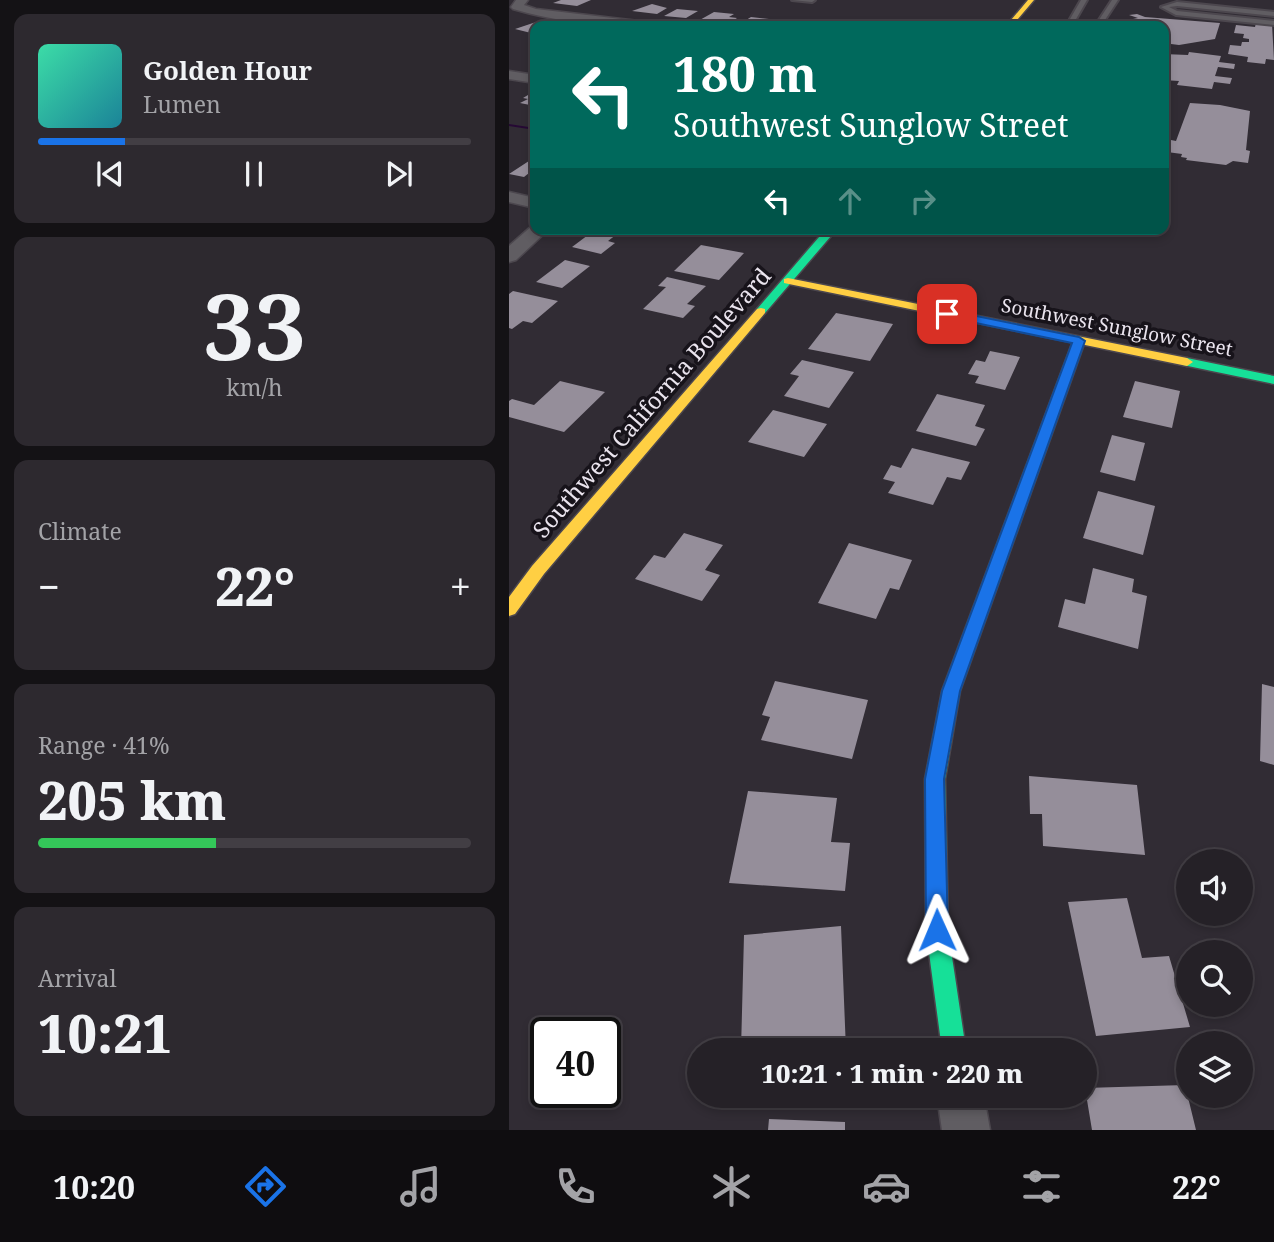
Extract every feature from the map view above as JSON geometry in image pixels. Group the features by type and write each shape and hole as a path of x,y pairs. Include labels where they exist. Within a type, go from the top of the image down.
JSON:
{"street":[{"path":"1013,21 1031,0"},
{"path":"519,3 535,12 607,21"},
{"path":"509,75 530,78"},
{"path":"509,197 530,202"},
{"path":"509,256 533,235"},
{"name":"Southwest California Boulevard","path":"509,609 538,570 827,235"},
{"name":"Southwest Sunglow Street","path":"788,281 1274,380"},
{"path":"952,1038 937,930 935,779 951,691 1079,341"},
{"path":"963,1108 966,1130"}],"lane":[{"path":"795,0 812,0"},
{"path":"1071,21 1084,0"},
{"path":"1101,21 1115,0"},
{"path":"1201,0 1274,7"},
{"path":"1274,14 1168,2 1164,9 1176,13 1274,23"}],"building":[{"path":"561,0 591,0 577,6 553,3"},
{"path":"652,4 667,8 657,14 632,11"},
{"path":"677,9 698,11 686,18 664,16"},
{"path":"714,12 734,14 729,17 737,18 733,21 698,21"},
{"path":"1129,15 1220,23 1215,39 1179,45 1169,44 1169,21 1134,21 1133,19 1138,18"},
{"path":"751,17 776,21 744,21"},
{"path":"1256,23 1272,24 1274,60 1266,59 1265,64 1247,62 1248,57 1228,54 1230,45 1241,46 1242,42 1249,42 1249,39 1243,38 1244,34 1234,33 1236,25 1255,27"},
{"path":"530,24 530,33 515,29"},
{"path":"1189,52 1221,56 1219,62 1235,64 1234,69 1218,67 1215,76 1232,78 1230,84 1214,82 1212,89 1177,85 1179,81 1169,80 1169,54 1188,55"},
{"path":"530,94 530,105 520,103 528,99 523,98"},
{"path":"1190,103 1250,111 1246,150 1250,151 1248,163 1233,161 1226,165 1186,160 1187,158 1181,157 1182,154 1169,152 1171,140 1176,141"},
{"path":"530,160 530,173 524,177 509,174"},
{"path":"588,235 616,235 608,241 615,243 601,254 572,247"},
{"path":"701,245 744,253 719,280 674,271"},
{"path":"565,260 590,266 562,288 536,282"},
{"path":"667,277 706,286 687,304 695,306 683,318 643,309 666,287 658,286"},
{"path":"513,291 558,301 532,323 523,321 512,329 509,328 509,294"},
{"path":"836,313 893,324 870,361 808,349"},
{"path":"990,351 1020,357 1005,390 975,383 979,376 968,374 976,360 985,362"},
{"path":"802,360 854,372 829,408 784,396 799,376 790,374"},
{"path":"560,381 605,392 564,432 509,417 509,401 512,399 534,405"},
{"path":"1135,381 1180,391 1172,428 1123,417"},
{"path":"937,394 985,405 975,426 985,429 976,446 916,431"},
{"path":"773,410 827,424 804,457 748,442"},
{"path":"1112,435 1145,443 1135,481 1100,472"},
{"path":"912,448 970,462 961,480 947,477 933,505 888,493 895,482 883,479 891,465 901,468"},
{"path":"1098,491 1155,506 1143,555 1083,538"},
{"path":"684,533 723,545 705,570 720,575 702,601 635,579 654,555 665,558"},
{"path":"849,543 912,560 899,590 890,588 876,619 818,603"},
{"path":"1093,568 1134,579 1132,592 1147,596 1138,649 1058,627 1065,599 1085,604"},
{"path":"775,681 868,700 852,759 761,740 770,717 762,715"},
{"path":"1262,684 1274,687 1274,765 1260,761"},
{"path":"1029,776 1137,785 1145,855 1043,846 1042,814 1030,814"},
{"path":"748,791 837,798 831,842 850,843 845,891 729,883"},
{"path":"1127,898 1142,958 1169,956 1176,980 1176,1017 1187,1017 1190,1027 1096,1036 1068,902"},
{"path":"841,926 846,1038 741,1038 744,935"},
{"path":"1176,1085 1176,1108 1191,1108 1196,1130 1092,1130 1088,1108 1097,1108 1097,1088"},
{"path":"769,1119 845,1122 845,1130 768,1130"}],"waterway":[{"path":"509,125 530,128"}],"traffic: fast":[{"path":"761,311 827,235"},
{"path":"952,1038 937,930 935,779 951,691 1079,341"},
{"path":"1187,362 1274,380"}],"traffic: slow":[{"path":"1013,21 1031,0"},
{"path":"788,281 1187,362"},
{"path":"509,609 538,570 761,311"}],"route":[{"path":"937,930 935,779 951,691 1079,341 947,314"}]}
